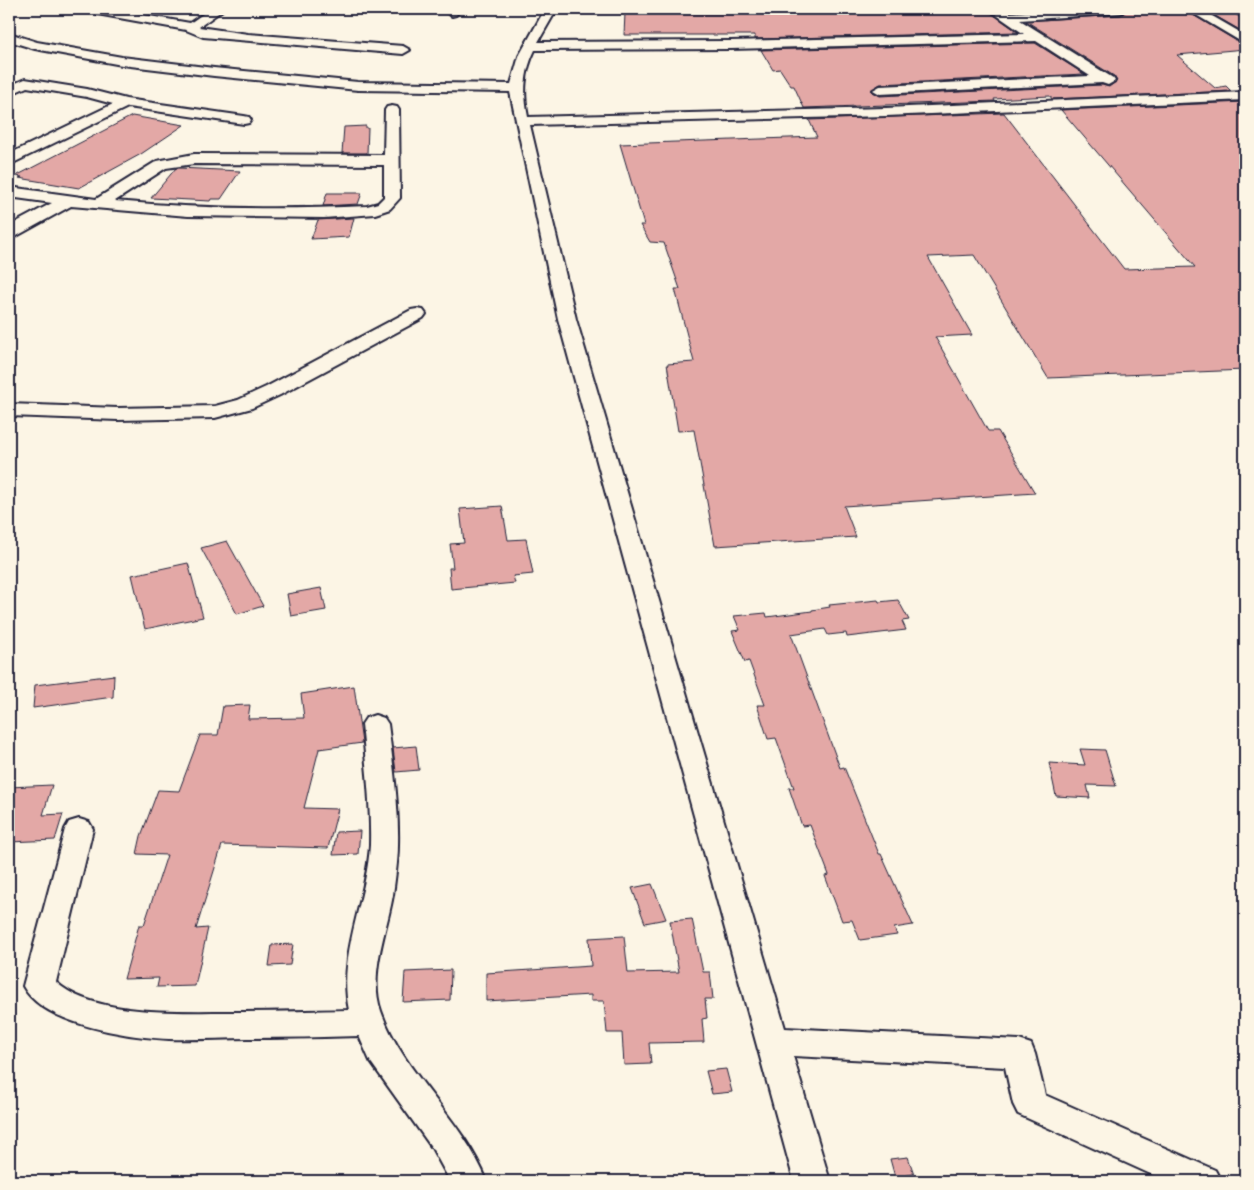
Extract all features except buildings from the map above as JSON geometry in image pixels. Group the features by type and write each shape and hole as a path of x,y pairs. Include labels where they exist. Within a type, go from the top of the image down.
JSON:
{"street":[{"path":"192,27 218,9"},
{"path":"551,9 531,46 516,88 522,121 567,319 812,1181"},
{"path":"994,9 1106,79 1136,102"},
{"path":"1007,16 1121,9"},
{"path":"1192,9 1245,40"},
{"path":"101,11 192,27 196,31 203,33 403,50"},
{"path":"9,37 35,45 122,61 214,72 358,86 516,88"},
{"path":"531,46 731,45 1039,37"},
{"path":"880,90 1106,79"},
{"path":"9,80 87,93 126,103 244,120"},
{"path":"9,91 26,83"},
{"path":"522,121 876,112 1245,96"},
{"path":"9,160 126,103"},
{"path":"9,192 68,201 148,209 266,214 370,211 384,206 392,198 392,110"},
{"path":"99,204 162,164 174,161 194,159 392,160"},
{"path":"9,233 68,201"},
{"path":"9,410 118,414 216,412 244,404 274,390 417,314"},
{"path":"375,724 382,793 384,846 378,896 368,936 361,981 364,1009 382,1051 444,1137 469,1181"},
{"path":"79,829 39,986 46,994 61,1004 115,1018 159,1026 282,1026 370,1022"},
{"path":"772,1041 1019,1054 1030,1104 1203,1181"}]}
